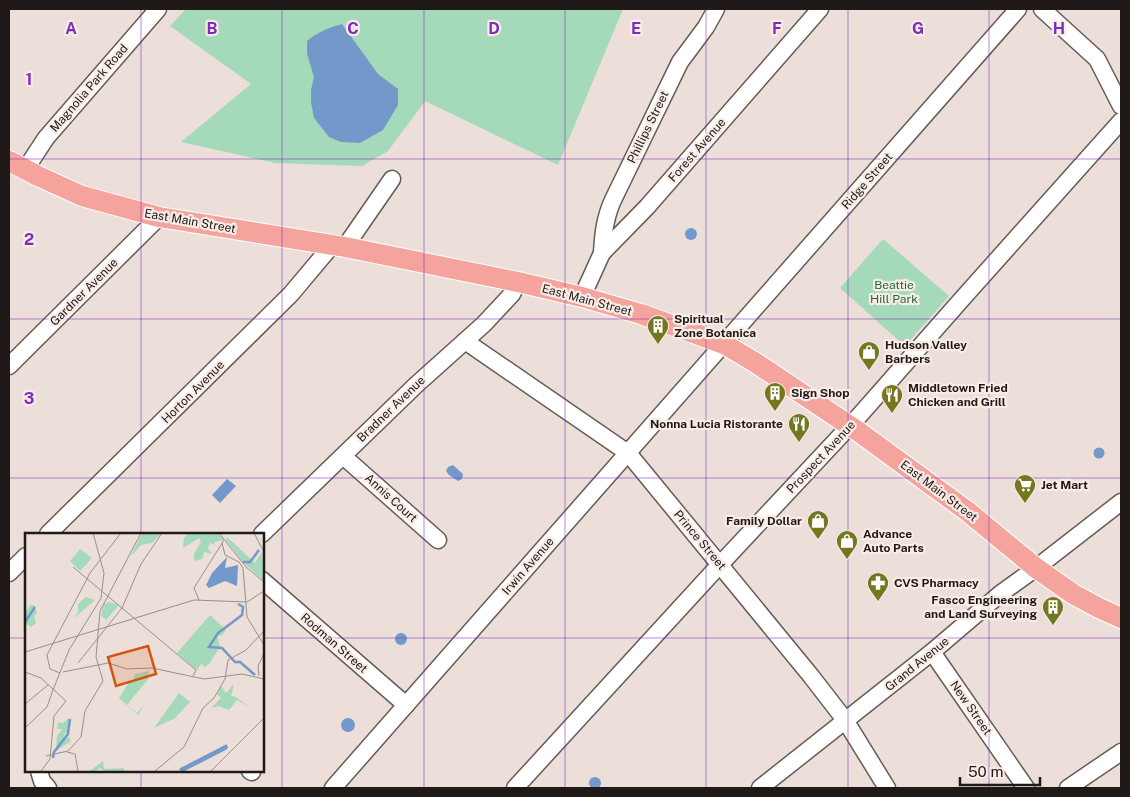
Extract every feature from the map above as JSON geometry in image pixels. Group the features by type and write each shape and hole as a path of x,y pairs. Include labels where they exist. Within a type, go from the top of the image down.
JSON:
{"main road":[{"name":"East Main Street","path":"17,166 82,196 159,217 339,245 518,282 582,297 641,314 724,344 756,363 849,426 967,511 1036,568 1073,594 1121,618"}],"street":[{"name":"Magnolia Park Road","path":"17,166 46,138 158,9"},
{"name":"Phillips Street","path":"602,253 607,214 613,200 680,62 716,9"},
{"name":"Forest Avenue","path":"582,297 602,253 647,207 820,9"},
{"path":"1042,9 1097,59 1121,106"},
{"name":"Ridge Street","path":"724,344 1010,12"},
{"name":"Prospect Avenue","path":"515,788 865,409 1121,121"},
{"name":"Horton Avenue","path":"49,533 339,245 392,179"},
{"name":"Gardner Avenue","path":"9,366 159,217"},
{"name":"Bradner Avenue","path":"263,533 416,385 484,324 512,294 518,282"},
{"name":"Prince Street","path":"465,341 628,453 811,676 845,720 887,788"},
{"name":"Irwin Avenue","path":"333,788 724,344"},
{"name":"Annis Court","path":"343,456 438,540"},
{"name":"Grand Avenue","path":"760,788 932,652 1000,594 1121,502"},
{"path":"9,573 25,557"},
{"name":"Rodman Street","path":"264,582 406,705"},
{"name":"New Street","path":"932,652 1026,788"},
{"path":"1068,788 1121,752"},
{"path":"39,772 42,781 48,788"}],"green space":[{"path":"186,9 623,9 558,165 425,101 388,151 362,166 275,163 181,142 251,84 170,26"},
{"name":"Beattie Hill Park","path":"883,239 949,296 905,346 840,288"}],"water":[{"path":"342,24 378,74 398,89 398,105 383,130 360,143 341,142 329,137 314,118 311,102 314,77 307,54 307,41 323,31"},
{"path":"689,228 693,228 697,234 693,240 689,240 685,236 685,232"},
{"path":"1099,447 1105,453 1099,459 1093,453"},
{"path":"453,465 463,474 462,479 458,481 446,471 448,467"},
{"path":"227,479 236,486 220,503 212,495"},
{"path":"399,633 403,633 407,639 403,645 399,645 395,641 395,637"},
{"path":"345,718 351,718 355,725 351,732 345,732 341,728 341,722"},
{"path":"593,777 597,777 601,783 597,789 593,789 589,785 589,781"}],"place":[{"name":"Spiritual Zone Botanica","path":"658,345"},
{"name":"Hudson Valley Barbers","path":"869,371"},
{"name":"Sign Shop","path":"775,412"},
{"name":"Middletown Fried Chicken and Grill","path":"892,414"},
{"name":"Nonna Lucia Ristorante","path":"799,443"},
{"name":"Jet Mart","path":"1025,504"},
{"name":"Family Dollar","path":"818,540"},
{"name":"Advance Auto Parts","path":"847,560"},
{"name":"CVS Pharmacy","path":"878,602"},
{"name":"Fasco Engineering and Land Surveying","path":"1053,626"}]}
